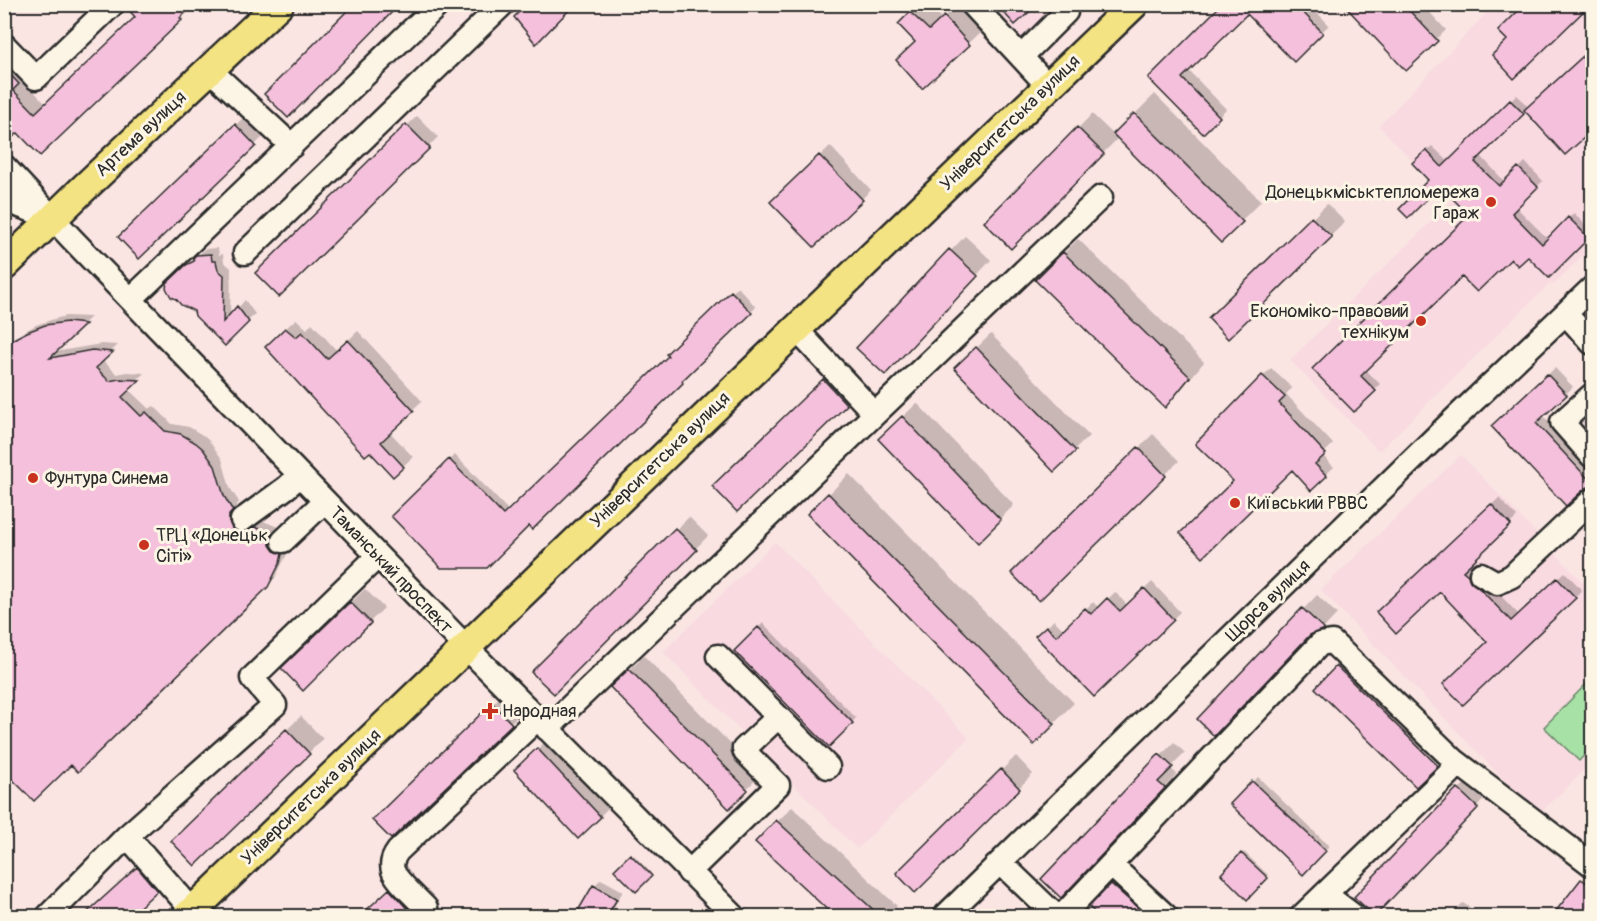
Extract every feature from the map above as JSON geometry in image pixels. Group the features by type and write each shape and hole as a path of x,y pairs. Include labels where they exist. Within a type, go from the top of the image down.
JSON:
{"main road":[{"name":"Артема вулиця","path":"4,266 279,4"},
{"name":"Університетська вулиця","path":"190,914 1134,4"}],"street":[{"path":"4,45 36,78 113,4"},
{"path":"131,299 439,4"},
{"path":"245,253 502,4"},
{"path":"972,4 1048,86"},
{"path":"1021,57 1066,12 1066,4"},
{"path":"210,70 292,146"},
{"name":"Таманський проспект","path":"4,166 466,647 734,916"},
{"path":"427,916 426,908 394,874 392,862 398,851 542,724 875,414 1101,197"},
{"name":"Таманський проспект","path":"4,200 53,218"},
{"name":"Щорса вулиця","path":"945,916 1428,445 1593,288"},
{"path":"1566,314 1593,342"},
{"path":"796,329 875,414"},
{"path":"1593,395 1563,422 1593,456"},
{"path":"242,520 300,475"},
{"path":"1481,574 1497,583 1512,576 1593,500"},
{"path":"283,541 325,501"},
{"path":"48,916 127,836 275,705 252,678 378,556"},
{"path":"1062,916 1320,644 1332,642 1454,760 1593,865"},
{"path":"718,656 828,767"},
{"path":"689,872 778,785 744,749 778,717"},
{"path":"1302,916 1450,773 1454,760"},
{"path":"127,836 190,914"},
{"path":"1000,863 1056,916"},
{"path":"1111,865 1166,916"},
{"path":"1326,894 1354,916"}],"shaded area":[{"path":"987,5 1062,5 1023,42"},
{"path":"1494,5 1592,5 1592,246 1554,284 1551,282 1379,451 1290,360 1452,201 1379,126"},
{"path":"1461,455 1592,592 1592,763 1538,815 1321,590"},
{"path":"775,542 969,738 857,849 663,652"}],"green space":[{"path":"1592,678 1592,747 1579,761 1544,727"}],"building":[{"path":"126,4 194,4 180,18 182,20 40,156 18,133 13,137 4,128 4,68 19,84 13,90 35,113 135,17"},
{"path":"354,4 400,4 288,118 264,94"},
{"path":"527,4 575,4 536,44 514,17"},
{"path":"996,4 1038,4 1015,25"},
{"path":"1222,4 1295,4 1323,33 1294,62 1247,14 1182,78 1220,117 1203,134 1148,78"},
{"path":"1343,4 1403,4 1438,41 1406,71"},
{"path":"1525,4 1591,4 1514,79 1492,55 1507,40 1498,31"},
{"path":"910,12 929,30 944,16 970,45 922,89 896,60 915,42 898,24"},
{"path":"1593,47 1593,130 1565,155 1524,110"},
{"path":"1510,100 1524,114 1475,162 1499,186 1518,167 1538,187 1512,213 1542,244 1568,217 1589,238 1549,278 1528,257 1518,266 1511,259 1477,292 1462,277 1361,376 1376,391 1354,412 1312,369 1469,215 1440,186 1408,218 1399,209 1428,180 1412,163 1426,150 1442,167"},
{"path":"1134,113 1243,222 1221,243 1113,134"},
{"path":"235,124 256,146 139,259 118,237"},
{"path":"406,124 430,148 279,297 255,273"},
{"path":"1077,127 1104,154 1011,249 984,222"},
{"path":"819,155 863,200 814,247 770,202"},
{"path":"1311,217 1332,237 1228,339 1208,318"},
{"path":"949,249 978,276 885,375 856,348"},
{"path":"1063,252 1190,377 1165,408 1035,280"},
{"path":"211,254 212,261 216,261 218,270 224,275 223,322 237,306 249,322 225,346 195,316 194,311 171,297 166,288 167,283 186,265 194,261 193,258 196,255"},
{"path":"731,291 752,313 532,530 529,526 487,568 441,568 391,516 449,459 503,515 668,356 666,354"},
{"name":"ТРЦ «Донецьк Сіті»","path":"67,322 86,324 50,358 92,350 113,352 96,368 109,381 140,380 122,397 141,416 146,412 165,431 181,434 203,449 215,466 224,496 233,511 229,515 232,528 236,532 243,533 255,527 272,534 270,545 274,551 282,554 268,587 78,772 71,765 34,801 4,771 4,344 45,325"},
{"path":"285,328 296,337 302,332 327,359 348,340 414,411 381,442 404,467 393,477 370,452 365,456 265,347"},
{"path":"976,347 1076,451 1054,472 954,368"},
{"path":"1547,374 1567,395 1536,423 1593,484 1593,487 1583,490 1566,506 1491,426"},
{"path":"1262,375 1285,397 1279,403 1326,454 1315,464 1327,476 1311,491 1292,470 1203,557 1180,533 1233,481 1195,444"},
{"path":"823,379 847,405 737,512 712,486"},
{"path":"902,416 1001,520 978,543 878,439"},
{"path":"1138,447 1166,476 1039,601 1011,573"},
{"path":"828,493 1055,724 1034,745 807,514"},
{"path":"1491,504 1511,525 1463,571 1468,575 1470,581 1511,621 1557,578 1576,598 1463,705 1443,684 1487,642 1440,592 1396,634 1376,612"},
{"path":"675,528 697,550 554,694 531,672"},
{"path":"1144,588 1174,620 1094,697 1035,636 1046,626 1056,636 1085,608 1091,614 1107,598 1120,611"},
{"path":"350,602 371,623 303,691 281,668"},
{"path":"1302,608 1324,629 1310,635 1214,736 1197,719"},
{"path":"758,627 853,723 829,747 734,651"},
{"path":"1336,666 1438,766 1416,787 1315,688"},
{"path":"629,669 748,790 729,809 610,687"},
{"path":"492,703 512,724 391,839 372,820"},
{"path":"286,729 310,754 195,866 171,841"},
{"path":"537,748 601,817 578,839 514,770"},
{"path":"1159,754 1173,767 1158,782 1165,788 1061,898 1041,879"},
{"path":"1001,769 1020,789 915,893 896,873"},
{"path":"1252,781 1326,851 1303,875 1230,804"},
{"path":"1457,788 1478,808 1375,916 1354,897"},
{"path":"776,820 880,916 834,916 755,842"},
{"path":"1241,853 1268,878 1247,900 1221,874"},
{"path":"630,854 652,876 636,892 614,870"},
{"path":"137,867 157,891 130,916 83,916"},
{"path":"1581,879 1593,887 1593,912 1589,916 1552,916"},
{"path":"1111,884 1147,916 1099,916 1089,907"},
{"path":"593,885 617,899 607,916 575,916"},
{"path":"389,889 414,916 360,916"}],"place":[{"name":"Донецькміськтепломережа Гараж","path":"1491,202"},
{"name":"Економіко-правовий технікум","path":"1421,321"},
{"name":"Фунтура Синема","path":"33,478"},
{"name":"Київський РВВС","path":"1235,503"},
{"name":"ТРЦ «Донецьк Сіті»","path":"144,545"},
{"name":"Народная","path":"490,711"}]}
